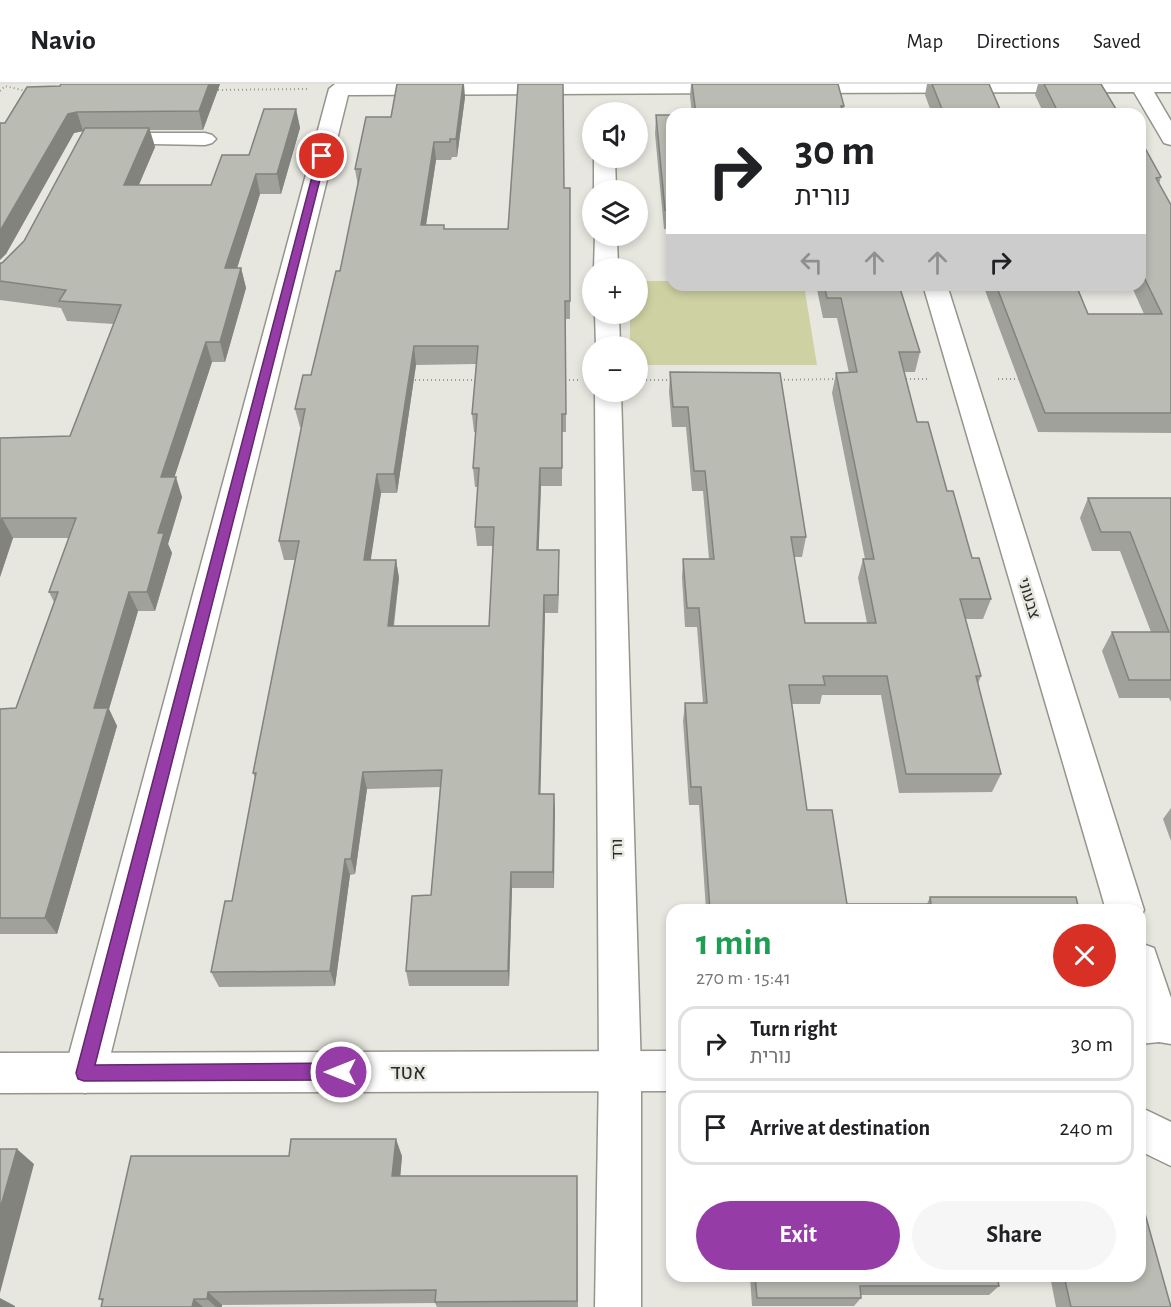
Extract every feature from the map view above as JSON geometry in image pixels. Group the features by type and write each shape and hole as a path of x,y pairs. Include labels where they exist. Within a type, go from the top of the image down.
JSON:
{"street":[{"path":"1140,86 1171,140"},
{"path":"780,87 876,92 1171,86"},
{"path":"84,1073 339,89 603,96 756,87"},
{"path":"83,139 205,139"},
{"name":"צבעוני","path":"937,291 1123,904"},
{"name":"ורד","path":"608,402 620,1071 618,1307"},
{"path":"1146,983 1157,1024"},
{"name":"אטד","path":"0,1073 666,1071"},
{"path":"1146,1131 1171,1145"}],"path":[{"path":"0,91 7,85 32,91"},
{"path":"211,90 339,89"},
{"path":"765,380 847,379"},
{"path":"893,379 1032,379"},
{"path":"405,380 487,380"},
{"path":"557,380 582,380"},
{"path":"648,380 684,380"}],"green space":[{"path":"648,281 666,281 666,291 805,291 817,365 648,365 648,336 630,336 630,324 648,324"}],"building":[{"path":"61,84 209,84 199,111 68,114 0,231 0,123 5,123 27,87 60,86"},
{"path":"397,84 463,84 456,139 450,139 450,142 434,142 421,225 444,225 444,229 508,229 518,84 563,84 564,188 570,188 570,301 565,301 566,414 562,414 562,468 540,468 537,550 559,550 558,595 544,595 539,794 554,794 553,872 511,872 508,971 406,971 412,896 431,895 442,770 363,772 351,859 345,859 330,971 211,972 225,901 232,901 256,773 253,773 299,541 279,541 305,409 295,409 303,375 311,375 336,271 340,271 361,169 355,169 366,117 391,117","holes":["414,346 478,346 472,414 477,414 473,468 479,468 475,527 494,527 489,626 388,626 396,560 364,560 377,474 394,474"]},
{"path":"692,84 838,84 844,106 841,106 842,108 695,108"},
{"path":"932,84 989,84 999,108 942,108"},
{"path":"1044,84 1101,84 1115,108 1056,108"},
{"path":"264,109 296,109 277,174 256,174 225,268 241,268 220,342 206,342 161,477 176,477 158,533 164,533 147,592 129,592 94,708 108,708 45,918 0,918 0,709 16,708 58,592 49,592 76,518 2,518 0,526 0,438 70,436 121,305 59,301 66,290 0,281 0,263 24,241 85,128 149,128 124,185 211,185 222,155 249,155"},
{"path":"656,115 666,115 665,210"},
{"path":"1146,150 1161,177 1156,178 1171,205 1171,413 1045,413 998,291 1078,291 1088,314 1162,314 1146,281"},
{"path":"825,291 901,291 920,352 899,352 917,422 928,422 947,491 953,491 972,558 979,558 991,599 960,599 981,676 976,676 1001,774 906,774 887,676 823,676 825,685 789,685 807,810 832,810 847,904 710,904 701,787 691,787 685,703 707,703 699,608 687,608 683,559 714,559 705,471 694,471 688,407 673,407 670,372 780,373 806,537 791,537 805,623 876,623 863,559 874,559 836,373 857,372 841,298 827,298"},
{"path":"1088,498 1171,498 1171,680 1129,680 1112,632 1169,632 1130,532 1101,532"},
{"path":"930,897 1076,897 1078,904 931,904"},
{"path":"291,1139 396,1139 392,1176 577,1176 577,1301 435,1302 436,1290 208,1292 207,1299 194,1299 192,1307 101,1307 103,1299 99,1299 131,1156 289,1156"},
{"path":"0,1149 17,1149 0,1209"},
{"path":"1146,1217 1171,1307 1071,1307 1065,1282 1146,1282"},
{"path":"756,1282 998,1282 999,1286 860,1286 861,1298 757,1298"}],"route":[{"path":"322,156 84,1073 341,1072"}]}
